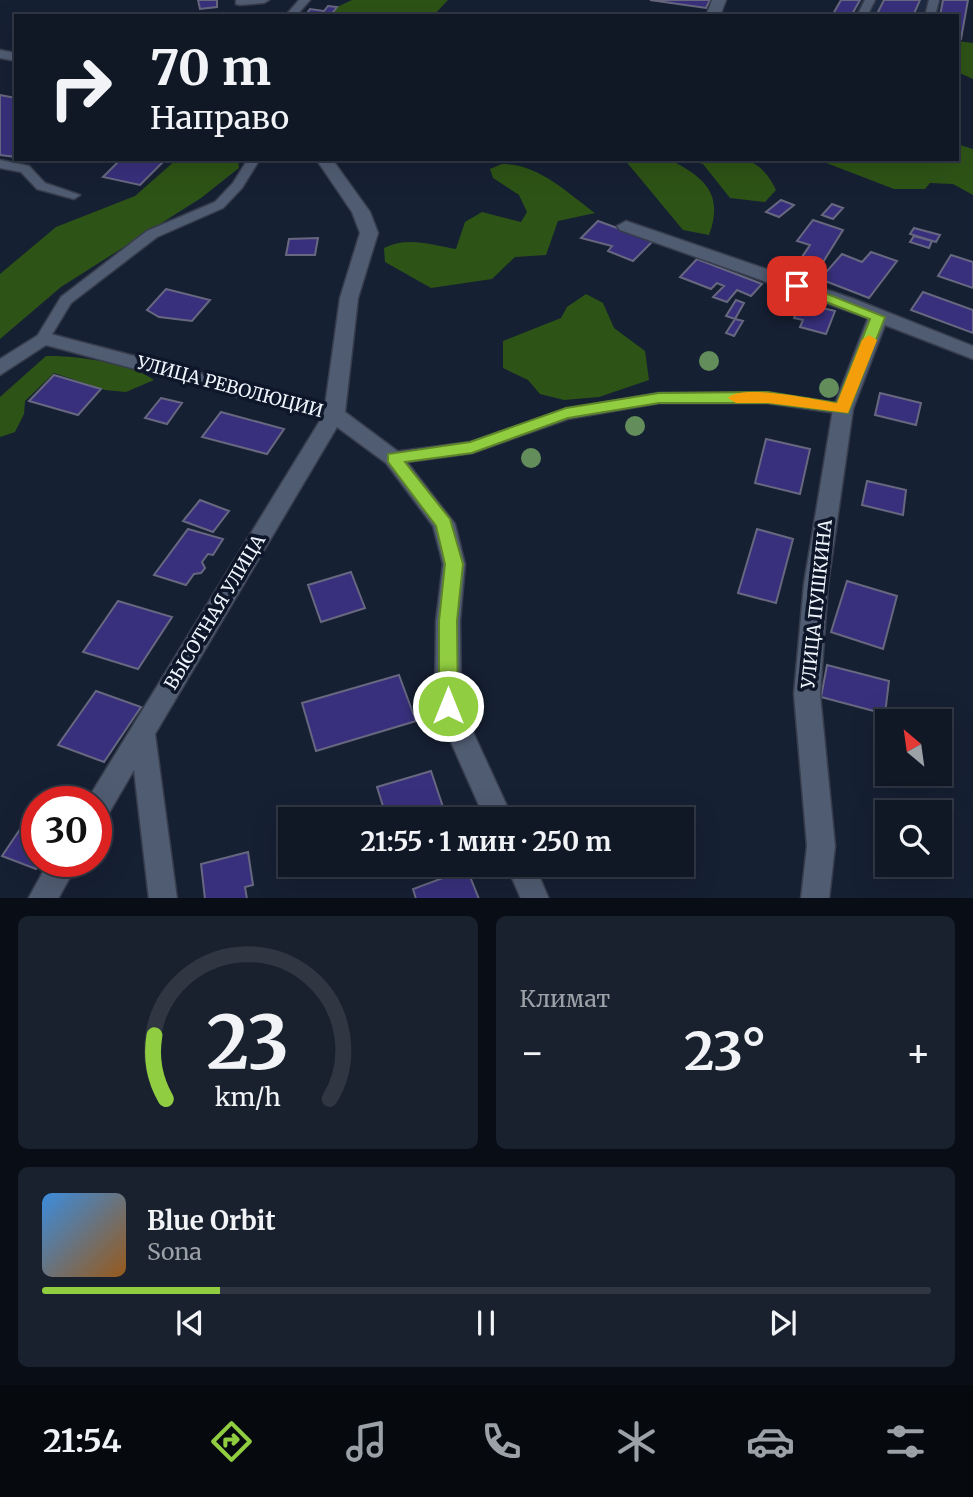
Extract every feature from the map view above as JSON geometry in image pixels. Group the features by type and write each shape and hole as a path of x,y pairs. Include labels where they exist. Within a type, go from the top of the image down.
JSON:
{"street":[{"path":"325,161 361,212 369,233 349,298 334,415"},
{"path":"626,226 973,353"},
{"name":"УЛИЦА ПУШКИНА","path":"815,898 821,846 807,694 816,584 843,409 878,317"},
{"path":"0,368 43,338"},
{"name":"УЛИЦА РЕВОЛЮЦИИ","path":"43,338 334,415 394,458 444,524 454,564 448,621 448,706 494,807"},
{"name":"ВЫСОТНАЯ УЛИЦА","path":"110,786 334,415"},
{"path":"142,733 163,898"},
{"path":"43,898 55,877"},
{"path":"526,877 535,898"}],"lane":[{"path":"240,2 264,0"},
{"path":"292,14 305,0"},
{"path":"43,338 66,300 152,234 219,205 238,185 253,161"},
{"path":"0,164 25,169 41,186 74,195"},
{"path":"394,458 472,447 566,414 659,398 768,398 843,409"}],"shaded area":[{"path":"841,0 968,0 961,39 959,14 832,14"}],"green space":[{"path":"352,0 448,0 435,14 332,14 337,7"},
{"path":"959,41 973,43 973,79 959,73"},
{"path":"959,145 973,149 973,195 953,184 930,183 925,189 894,189 821,161 959,161"},
{"path":"175,161 238,161 239,168 201,198 61,287 0,339 0,274 56,227 135,196"},
{"path":"626,161 672,161 692,173 708,188 714,208 709,235 683,230"},
{"path":"692,161 749,161 768,176 776,190 765,202 730,198 703,164"},
{"path":"502,164 515,165 540,174 595,213 558,221 546,255 515,257 492,279 431,288 385,262 384,248 393,244 420,242 456,249 465,222 482,212 521,222 527,212 519,195 493,178 490,169"},
{"path":"586,294 603,303 614,328 645,351 649,380 599,397 564,400 540,394 528,380 503,368 503,341 561,318 567,307"},
{"path":"46,356 71,357 117,365 154,380 126,392 105,390 54,373 25,401 24,414 15,432 0,437 0,397"}],"building":[{"path":"198,0 217,0 217,7 200,9"},
{"path":"650,0 710,0 706,8"},
{"path":"841,0 860,0 852,14 833,14"},
{"path":"884,0 920,0 914,14 877,14"},
{"path":"943,0 968,0 961,39 959,14 940,14"},
{"path":"328,6 337,7 332,14 306,14 310,9 324,11"},
{"path":"0,95 14,98 14,157 0,155"},
{"path":"0,95 14,98 14,157 0,155"},
{"path":"119,161 164,161 140,185 103,177"},
{"path":"781,200 794,205 779,217 766,212"},
{"path":"832,204 843,208 833,219 822,215"},
{"path":"813,220 843,230 820,267 800,260 810,245 797,241"},
{"path":"598,221 653,241 633,261 608,251 612,246 581,238"},
{"path":"914,228 940,235 936,242 910,234"},
{"path":"914,236 932,241 929,248 910,242"},
{"path":"318,238 315,255 286,255 289,239"},
{"path":"871,252 897,261 869,298 820,279 842,254 862,262"},
{"path":"951,255 973,262 973,288 938,276"},
{"path":"697,259 762,284 751,296 737,290 727,302 713,297 724,286 717,283 711,289 680,277"},
{"path":"166,289 210,300 192,321 159,317 147,310"},
{"path":"923,292 973,310 973,333 911,310"},
{"path":"736,300 744,303 735,319 726,316"},
{"path":"801,303 835,311 826,334 800,327 803,320 794,318"},
{"path":"735,319 743,321 734,336 726,333"},
{"path":"54,375 101,389 78,415 29,401"},
{"path":"880,393 921,403 916,425 875,415"},
{"path":"161,398 182,403 167,424 145,418"},
{"path":"221,412 284,429 267,454 202,437"},
{"path":"766,439 810,449 800,494 755,483"},
{"path":"867,481 906,490 903,515 862,505"},
{"path":"200,500 229,511 213,532 183,521"},
{"path":"188,529 223,539 213,555 208,554 202,562 205,568 201,573 194,574 186,585 154,575"},
{"path":"757,529 793,539 776,603 738,593"},
{"path":"351,572 365,608 321,622 308,585"},
{"path":"847,581 897,596 883,649 831,632"},
{"path":"118,601 172,617 138,669 83,652"},
{"path":"827,665 889,681 886,709 875,709 875,711 821,697"},
{"path":"399,675 416,721 316,751 302,703"},
{"path":"96,691 141,707 104,762 58,745"},
{"path":"431,771 443,807 383,807 377,787"},
{"path":"21,828 21,863 2,856"},
{"path":"248,852 253,885 245,887 247,898 205,898 201,864"},
{"path":"445,877 470,877 479,898 416,898 413,889"}],"slow traffic":[{"path":"736,398 768,398 843,409 869,340"}],"route":[{"path":"448,706 448,621 454,564 444,524 394,458 472,447 566,414 659,398 768,398 843,409 878,317 797,286"}]}
